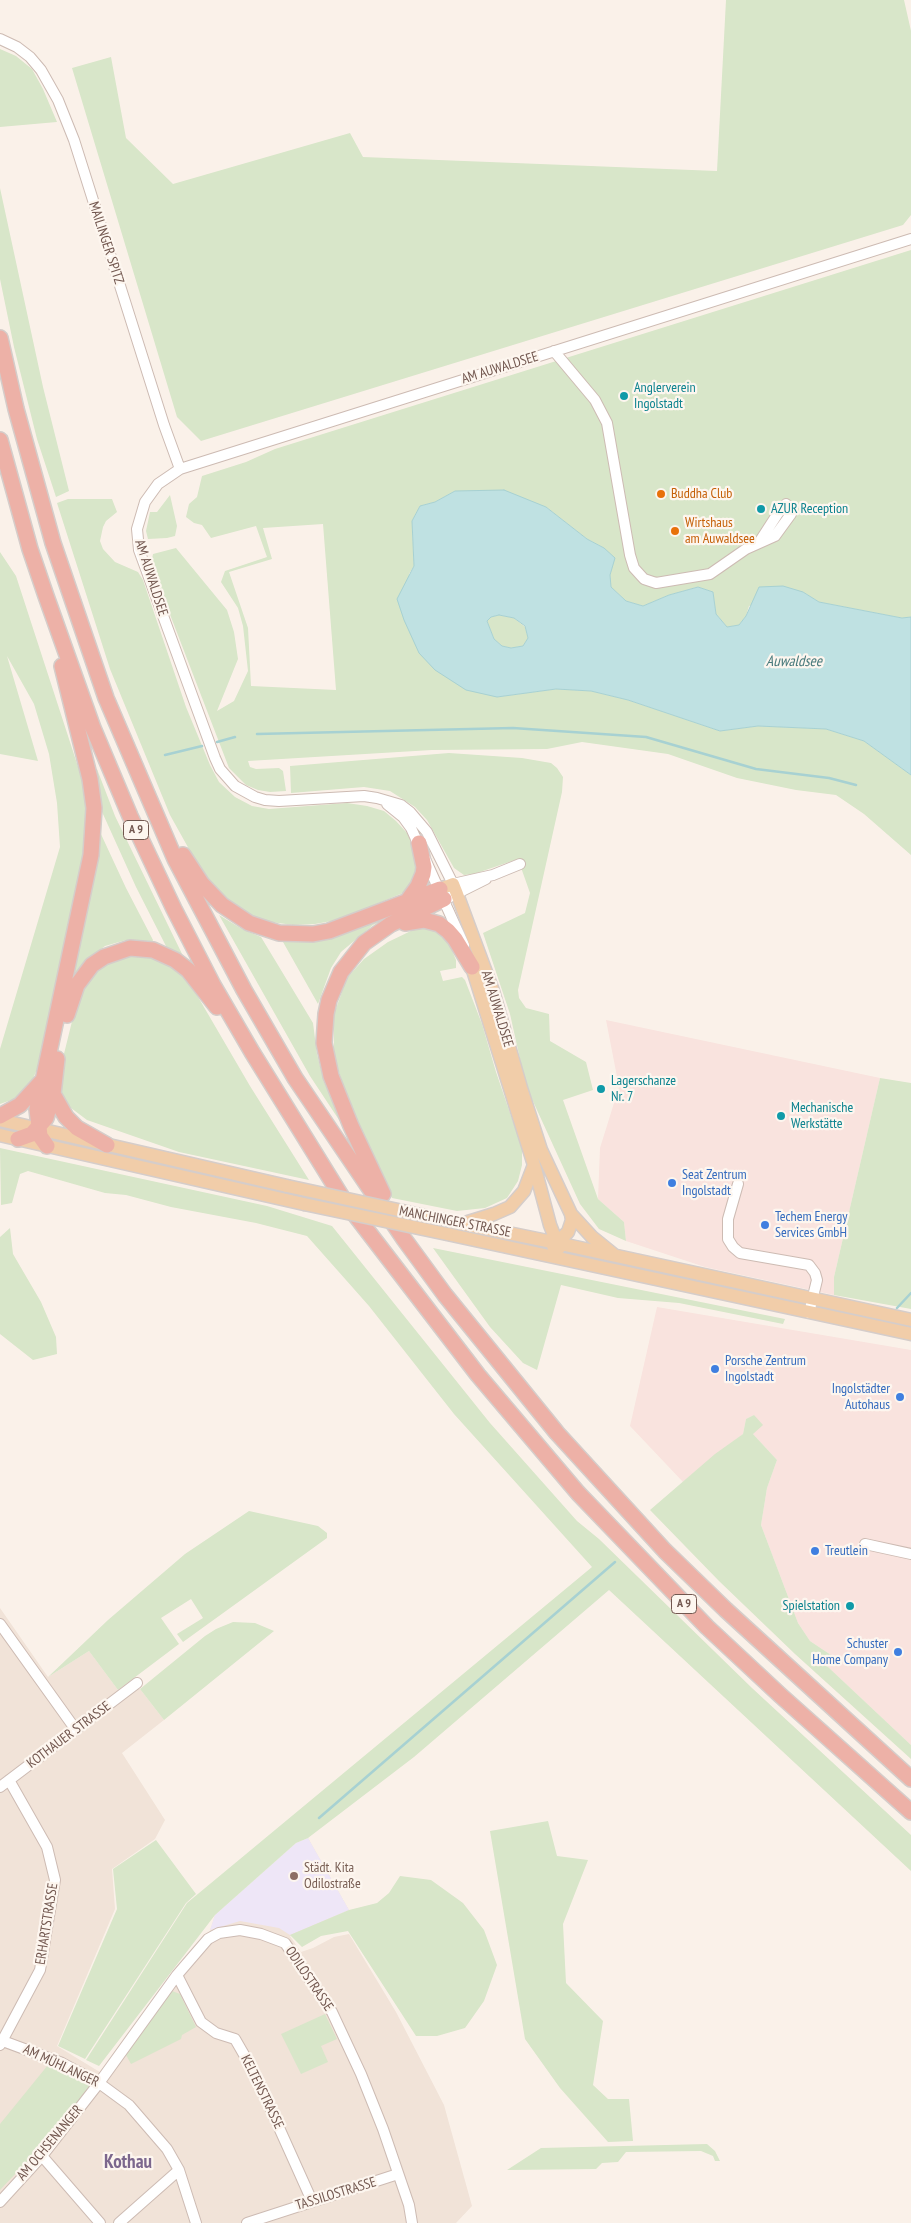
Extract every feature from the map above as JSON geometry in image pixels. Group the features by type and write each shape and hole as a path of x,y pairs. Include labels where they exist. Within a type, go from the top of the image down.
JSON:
{"highway":[{"name":"A 9","path":"0,338 16,409 53,543 106,698 175,859 249,998 296,1078 404,1238 495,1359 608,1492 726,1610 911,1779"},
{"name":"A 9","path":"0,440 30,549 46,596 93,728 130,816 178,917 252,1052 343,1199 478,1375 531,1440 584,1499 707,1627 911,1812"},
{"path":"46,596 72,713 90,779 94,808 91,855 37,1109 38,1128 42,1141 46,1146"},
{"path":"148,798 192,869 222,905 249,923 279,933 313,934 346,926 408,900 449,892"},
{"path":"408,900 418,886 423,874 424,868 419,842"},
{"path":"404,1238 339,1098 331,1076 324,1043 326,1014 336,983 354,953 380,930 449,892"},
{"path":"380,930 415,920 439,924 452,935 472,967"},
{"path":"18,1139 32,1134 46,1118 53,1094 55,1067 66,1017 77,985 92,965 104,957 130,948 142,948 175,960 188,970 252,1052"},
{"path":"0,1118 20,1105 42,1081"},
{"path":"53,1094 66,1118 77,1128 107,1145"}],"main road":[{"name":"AM AUWALDSEE","path":"449,892 493,991 541,1150 571,1214 592,1237 615,1256"},
{"name":"AM AUWALDSEE","path":"472,967 534,1165 550,1225 557,1243 568,1260"},
{"name":"MANCHINGER STRASSE","path":"0,1118 107,1145 287,1186 911,1320"},
{"name":"MANCHINGER STRASSE","path":"0,1135 304,1204 536,1252 911,1334"},
{"path":"465,1223 510,1207 524,1191 534,1165"},
{"path":"536,1252 557,1243 570,1229 571,1214"}],"street":[{"name":"MAILINGER SPITZ","path":"0,39 17,47 30,57 41,70 58,100 74,140 161,416 180,469"},
{"name":"AM AUWALDSEE","path":"472,967 434,844 419,821 400,805 378,798 265,800 245,793 235,786 220,769 152,584 138,540 139,519 144,502 158,484 180,469 911,239"},
{"name":"AM AUWALDSEE","path":"554,351 594,400 607,423 630,556 634,568 644,579 656,583 710,574 760,541 775,536 790,514 784,505"},
{"name":"AM AUWALDSEE","path":"378,798 403,816 449,892"},
{"path":"449,892 520,864"},
{"path":"738,1184 727,1229 728,1239 740,1253 809,1265 817,1280 809,1313"},
{"path":"865,1544 911,1554"},
{"path":"0,1624 76,1730"},
{"name":"KOTHAUER STRASSE","path":"4,1783 137,1684"},
{"name":"ERHARTSTRASSE","path":"1,2042 40,1970 55,1880 47,1847 4,1783"},
{"name":"ODILOSTRASSE","path":"99,2083 177,1975 208,1939 219,1933 240,1930 261,1934 285,1943 332,2012 361,2074 398,2174 412,2223"},
{"name":"KELTENSTRASSE","path":"177,1975 202,2022 216,2032 235,2039 254,2072 312,2201"},
{"name":"AM MÜHLANGER","path":"1,2042 62,2063 99,2083 129,2105 167,2149 179,2170 196,2223"},
{"name":"AM OCHSENANGER","path":"0,2202 42,2156 99,2083"},
{"path":"42,2156 100,2223"},
{"path":"119,2223 179,2170"},
{"name":"TASSILOSTRASSE","path":"247,2223 398,2174"}],"shaded area":[{"path":"606,1020 880,1078 834,1277 834,1295 705,1267 626,1241 624,1222 598,1199 600,1148 619,1087"},
{"path":"657,1307 911,1350 911,1745 827,1666 831,1655 810,1641 798,1623 761,1525 767,1488 777,1460 753,1434 754,1415 746,1419 743,1434 683,1482 630,1426"},
{"path":"0,1608 48,1677 89,1651 118,1690 140,1689 164,1720 122,1753 165,1820 155,1839 112,1869 115,1909 57,2046 108,2077 206,1943 215,1915 308,1838 349,1910 290,1936 301,1952 334,1937 349,1934 396,2012 444,2105 472,2206 456,2223 0,2223"},
{"name":"Städt. Kita Odilostraße","path":"308,1838 349,1910 290,1935 279,1928 240,1921 210,1930 215,1915 296,1843"}],"green space":[{"path":"726,0 904,0 911,31 911,215 903,225 201,441 177,417 72,68 111,57 126,138 173,184 350,133 363,157 717,171"},
{"path":"0,49 16,56 32,69 57,122 0,127"},
{"path":"0,188 43,387 69,491 56,497 37,439 14,347 0,279"},
{"path":"911,250 911,617 902,618 819,602 803,592 749,606 746,616 739,625 727,627 716,614 713,592 698,587 669,595 643,606 626,601 611,587 610,575 614,558 604,548 587,539 546,507 455,491 435,502 420,506 412,521 414,566 409,574 497,697 556,689 591,691 628,700 720,731 758,726 826,729 864,741 911,775 911,855 864,814 836,795 796,790 737,778 668,754 582,742 547,749 432,750 248,761 250,767 256,769 279,768 283,771 286,791 270,792 246,785 229,768 151,565 153,554 176,548 227,610 234,632 238,659 217,711 234,701 248,671 243,626 238,608 221,582 225,571 267,557 256,526 211,538 202,525 194,523 186,517 189,504 197,497 202,476 246,462 275,449","holes":["323,524 336,690 251,686 248,628 229,572 272,559 263,528"]},
{"path":"170,495 177,526 175,536 148,539 146,531 150,512 157,512"},
{"path":"68,499 112,499 117,512 106,521 103,527 100,541 103,549 115,562 138,572 143,580 186,707 219,782 235,797 252,806 269,809 347,803 384,811 407,833 417,855 419,868 413,882 403,893 337,920 293,925 271,922 251,916 235,907 204,876 170,815 110,669 57,503"},
{"path":"0,552 16,576 82,779 88,814 81,881 39,1065 31,1083 25,1090 14,1099 0,1104 0,1049 60,847 57,803 49,754 34,704 7,656 38,761 0,754"},
{"path":"499,615 514,618 525,627 528,638 523,646 511,648 502,646 494,639 487,621 491,617"},
{"path":"449,753 522,758 551,763 563,777 562,792 518,990 519,998 526,1008 549,1014 550,1041 586,1062 593,1090 563,1100 598,1199 624,1222 626,1241 599,1229 580,1204 526,1086 510,1014 483,933 525,913 530,893 518,859 474,874 464,875 454,868 427,820 415,807 390,791 364,787 291,793 290,766"},
{"path":"97,769 115,816 184,958 168,950 136,887 98,803 94,771"},
{"path":"100,832 153,940 152,943 126,940 105,946 84,963 73,978 70,977 98,834"},
{"path":"410,908 373,925 341,952 331,968 318,1004 283,942 316,941 333,938"},
{"path":"219,915 242,929 261,937 313,1023 317,1054 324,1082 345,1129 310,1076"},
{"path":"425,927 435,929 448,941 456,960 456,968 440,971 443,981 462,977 465,980 482,1024 522,1148 522,1165 518,1181 507,1198 485,1208 457,1211 392,1198 348,1099 334,1057 334,1014 347,978 364,959 388,942 415,929"},
{"path":"139,953 159,958 178,970 194,990 250,1086 309,1180 179,1152 87,1120 67,1105 61,1090 61,1066 78,997 89,978 105,962"},
{"path":"880,1078 911,1083 911,1309 834,1295 834,1277"},
{"path":"0,1148 267,1206 332,1226 490,1423 577,1521 599,1539 752,1688 911,1835 911,1871 609,1590 414,1757 308,1838 296,1843 215,1915 99,2066 86,2060 187,1903 592,1567 454,1414 369,1306 307,1236 256,1223 171,1207 126,1195 105,1193 28,1171 20,1174 12,1203 1,1205"},
{"path":"10,1228 13,1254 41,1302 56,1337 57,1354 33,1360 0,1334 0,1237"},
{"path":"433,1248 785,1319 783,1324 679,1303 618,1298 561,1285 537,1370 523,1363 490,1327"},
{"path":"754,1415 763,1425 753,1434 777,1460 767,1488 761,1525 798,1623 810,1641 831,1655 827,1666 911,1745 911,1759 795,1654 719,1581 650,1510 715,1454 743,1434 746,1419"},
{"path":"249,1511 318,1526 327,1533 327,1538 183,1642 177,1634 203,1618 191,1599 161,1618 179,1644 118,1690 89,1651 48,1677 108,1620 185,1554"},
{"path":"233,1622 255,1623 274,1631 164,1720 140,1689 205,1636"},
{"path":"548,1821 557,1856 588,1860 563,1924 566,1983 603,2021 593,2085 608,2099 629,2099 633,2141 608,2142 560,2088 525,2039 490,1831"},
{"path":"156,1840 196,1894 186,1903 85,2059 58,2046 117,1909 113,1869"},
{"path":"400,1876 431,1880 463,1903 484,1930 497,1965 484,2001 465,2028 437,2036 416,2036 348,1931 321,1936 302,1947 290,1935 349,1910 377,1903 389,1893"},
{"path":"172,1991 180,1994 196,2027 182,2035 181,2039 131,2064 126,2055"},
{"path":"325,2014 337,2039 321,2046 328,2062 301,2074 281,2034"},
{"path":"48,2065 91,2086 37,2151 0,2190 0,2124"},
{"path":"707,2144 715,2151 720,2161 715,2161 713,2156 701,2151 626,2152 618,2162 602,2163 596,2169 507,2170 541,2148"}],"water":[{"name":"Auwaldsee","path":"504,490 546,507 587,539 604,548 615,558 610,575 611,587 626,601 643,606 669,595 698,587 713,592 716,614 727,627 739,625 746,616 759,587 783,586 803,592 819,602 902,618 911,617 911,775 864,741 826,729 758,726 720,731 628,700 591,691 556,689 497,697 466,690 435,670 419,653 397,599 414,566 412,521 420,506 435,502 455,491","holes":["499,615 514,618 525,626 528,638 523,646 511,648 502,646 494,639 487,621 491,617"]}],"waterway":[{"path":"257,734 513,728 646,737 756,769 829,778 856,785"},
{"path":"217,742 235,737"},
{"path":"165,755 202,746"},
{"path":"897,1308 911,1293"},
{"path":"319,1818 615,1562"}],"place":[{"name":"Anglerverein Ingolstadt","path":"624,396"},
{"name":"Buddha Club","path":"661,494"},
{"name":"AZUR Reception","path":"761,509"},
{"name":"Wirtshaus am Auwaldsee","path":"675,531"},
{"name":"Lagerschanze Nr. 7","path":"601,1089"},
{"name":"Mechanische Werkstätte","path":"781,1116"},
{"name":"Seat Zentrum Ingolstadt","path":"672,1183"},
{"name":"Techem Energy Services GmbH","path":"765,1225"},
{"name":"Porsche Zentrum Ingolstadt","path":"715,1369"},
{"name":"Ingolstädter Autohaus","path":"900,1397"},
{"name":"Treutlein","path":"815,1551"},
{"name":"Spielstation","path":"850,1606"},
{"name":"Schuster Home Company","path":"898,1652"},
{"name":"Städt. Kita Odilostraße","path":"294,1876"}],"district":[{"name":"Kothau","path":"128,2163"}]}
